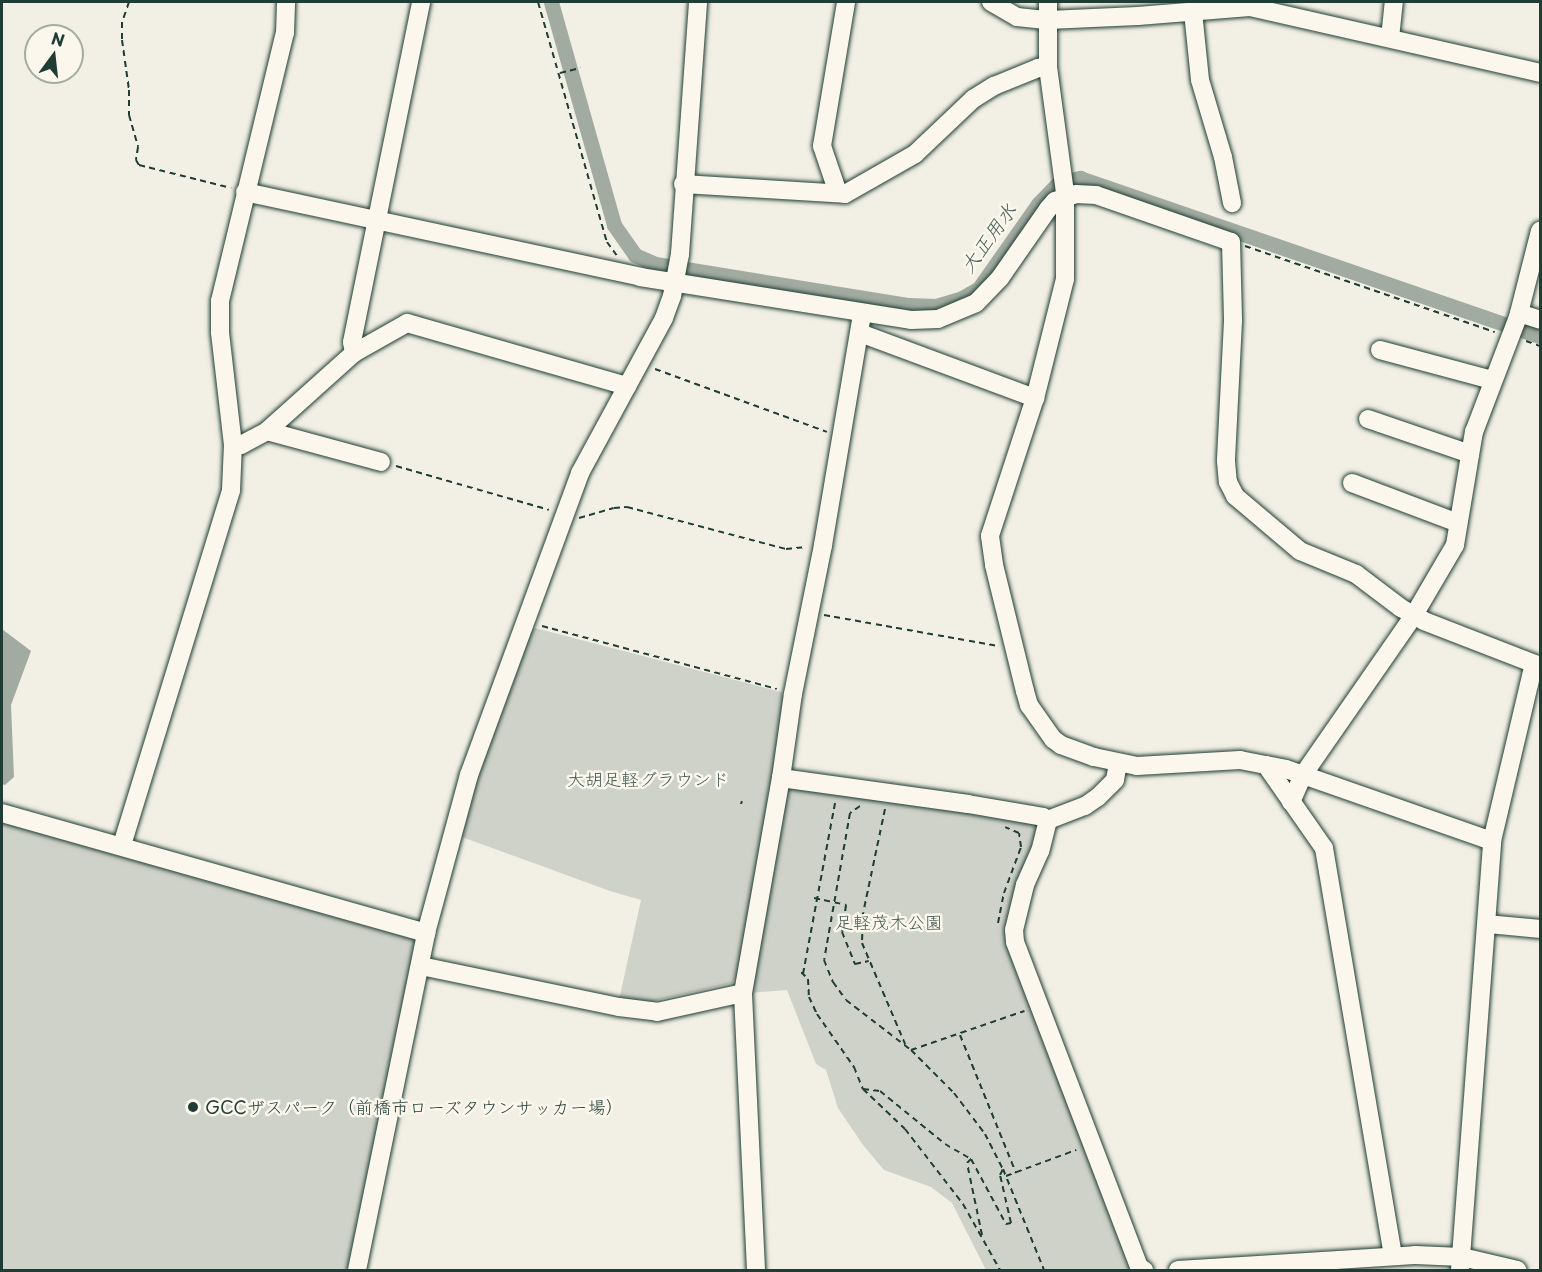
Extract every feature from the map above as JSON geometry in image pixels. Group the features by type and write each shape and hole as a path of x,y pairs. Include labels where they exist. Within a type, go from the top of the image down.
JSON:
{"street":[{"path":"122,845 226,509 233,472 233,445 220,332 220,301 285,33 286,2"},
{"path":"354,353 352,342 421,2"},
{"path":"357,1270 426,933 469,775 562,516 580,473 669,307 680,254 683,184 698,2"},
{"path":"838,193 822,146 846,2"},
{"path":"991,2 1017,17 1048,20 1193,12 1250,6 1540,73"},
{"path":"1048,2 1048,67 1065,195 1065,279 1035,398 990,536 994,564 1029,705 1045,730 1060,745 1118,764 1161,766 1240,760 1266,765 1303,775 1492,841"},
{"path":"1390,38 1394,2"},
{"path":"1193,12 1200,80 1224,157 1232,203"},
{"path":"683,184 845,194 915,154 960,109 994,86 1048,67"},
{"path":"245,192 640,277 676,280 862,314 924,321 961,311 976,303 989,290 1048,209 1065,195 1088,193 1096,195 1231,242 1233,321 1226,460 1231,489 1242,503 1300,550 1356,574 1414,615 1537,665 1492,841 1461,1264"},
{"path":"1291,802 1303,775 1414,615 1455,545 1474,432 1492,380 1519,315 1540,231"},
{"path":"756,1270 743,993 781,778 780,742 793,694 809,613 862,314"},
{"path":"1519,315 1540,320"},
{"path":"233,445 242,445 267,431 354,353 407,323 627,386"},
{"path":"860,333 1035,398"},
{"path":"1380,350 1492,380"},
{"path":"1368,419 1470,454"},
{"path":"267,431 381,462"},
{"path":"1352,483 1458,523"},
{"path":"1048,820 1085,806 1098,797 1115,780 1118,764"},
{"path":"1266,765 1324,848 1393,1255"},
{"path":"781,778 968,804 1043,817 1048,820"},
{"path":"2,813 122,845 426,933"},
{"path":"1048,820 1040,851 1024,885 1014,930 1015,942 1139,1267 1144,1270"},
{"path":"1487,924 1540,929"},
{"path":"421,966 619,1007 657,1012 743,993"},
{"path":"1178,1270 1300,1267 1393,1255 1517,1270"}],"path":[{"path":"129,2 122,21 122,40 129,90 129,115 138,147 136,160 139,165 245,192"},
{"path":"538,2 607,242 618,258"},
{"path":"559,73 580,68"},
{"path":"1231,242 1540,346"},
{"path":"639,363 841,437"},
{"path":"381,462 536,505 570,519 627,507 786,549 822,545"},
{"path":"809,613 1014,647"},
{"path":"525,621 793,694"},
{"path":"831,800 836,801 802,973 808,979 809,997 817,1014 854,1067 863,1089 905,1129 963,1204 1000,1270"},
{"path":"868,807 860,806 850,813 824,960 833,982 846,1000 911,1050 960,1101 985,1134 1003,1169 1044,1270"},
{"path":"877,808 890,810"},
{"path":"885,809 863,914 862,944 906,1046"},
{"path":"998,929 1004,893 1021,847 1019,833 1004,826"},
{"path":"815,899 846,905 842,932 855,964 869,962"},
{"path":"911,1050 1027,1010 1028,1016"},
{"path":"960,1035 1016,1173"},
{"path":"863,1089 880,1091 945,1144 971,1160 1006,1224 1011,1223 1000,1175 1003,1169"},
{"path":"1006,1176 1079,1149"},
{"path":"971,1160 968,1162 983,1239"}],"green space":[{"name":"大胡足軽グラウンド","path":"535,628 781,692 786,698 738,976 732,983 649,1002 619,1000 641,900 459,836 527,632"},
{"name":"足軽茂木公園","path":"785,782 1038,823 1009,930 1135,1270 986,1270 952,1203 931,1187 884,1170 863,1145 838,1108 826,1070 816,1064 787,990 748,993"},
{"name":"GCCザスパーク（前橋市ローズタウンサッカー場）","path":"2,819 412,934 417,944 351,1270 2,1270"}],"shaded area":[{"path":"2,629 31,651 11,705 14,777 5,785 2,784"}],"waterway":[{"name":"大正用水","path":"551,2 614,225 635,255 655,264 909,305 936,306 962,298 979,288 1038,204 1058,183 1080,178 1540,336"}],"place":[{"name":"GCCザスパーク（前橋市ローズタウンサッカー場）","path":"193,1107"}]}
